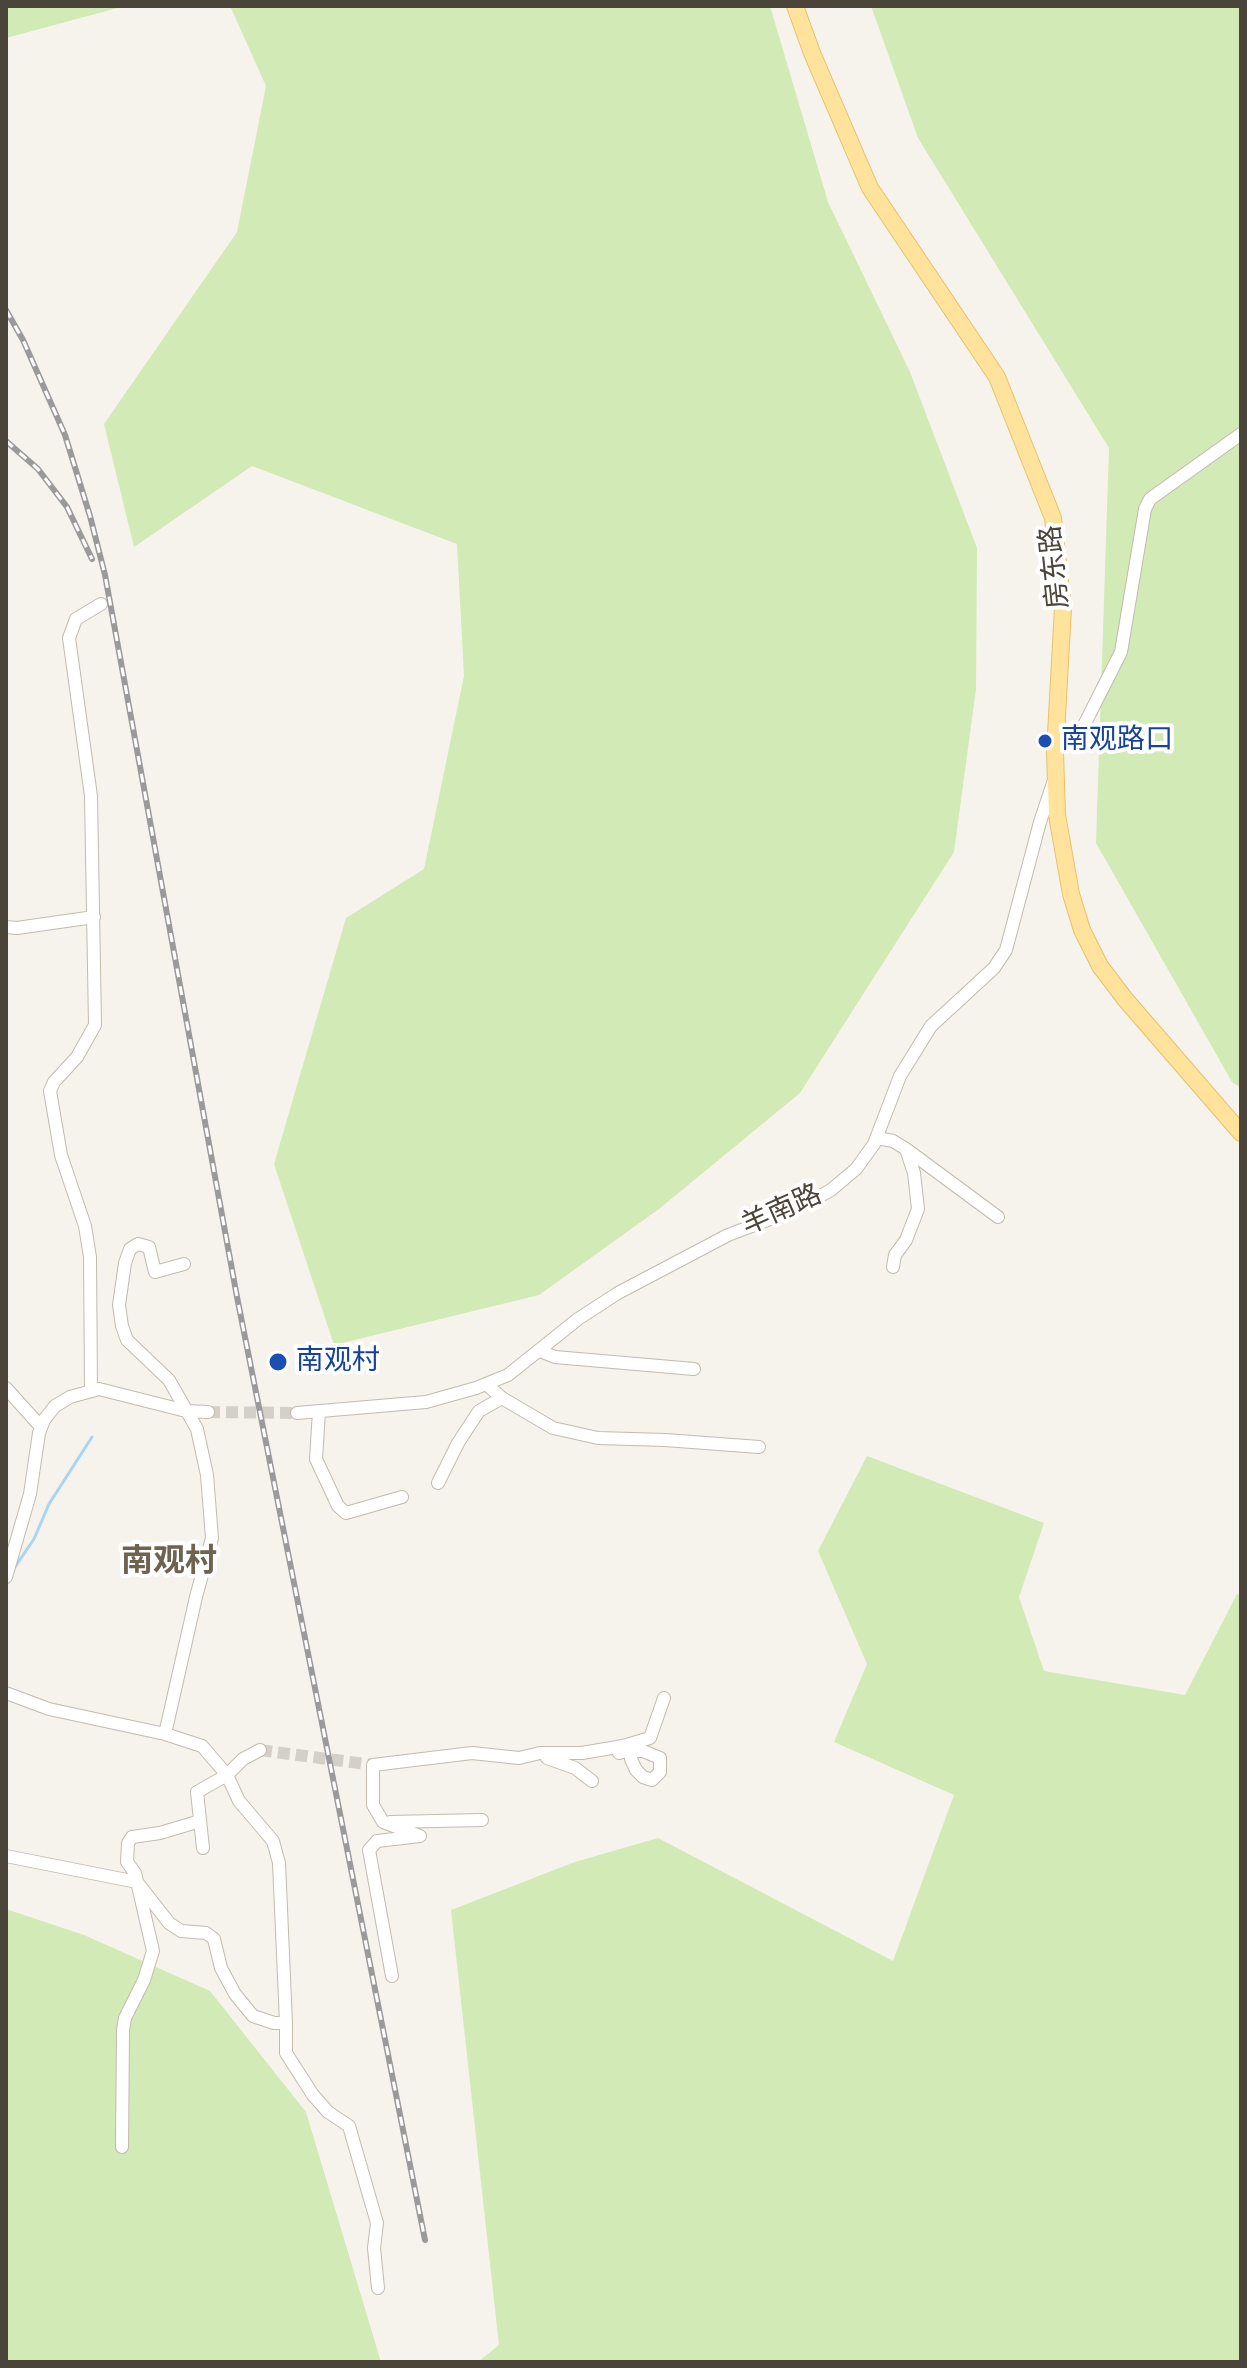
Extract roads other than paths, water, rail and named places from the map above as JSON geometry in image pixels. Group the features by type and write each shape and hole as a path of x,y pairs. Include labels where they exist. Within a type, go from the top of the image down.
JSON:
{"main road":[{"name":"房东路","path":"795,6 870,188 997,377 1035,466 1053,518 1063,608 1055,752 1057,815 1071,894 1082,930 1100,966 1241,1133"}],"street":[{"path":"1055,752 1079,735 1121,652 1145,509 1150,499 1241,434"},
{"path":"91,1390 90,1257 85,1226 61,1155 50,1091 83,1048 95,1025 91,796 69,638 76,619 101,604"},
{"name":"羊南路","path":"297,1413 426,1402 508,1375 578,1319 618,1293 728,1235 797,1209 831,1190 856,1169 877,1138 900,1076 922,1039 951,1006 994,968 1006,950 1055,777"},
{"path":"6,927 94,917"},
{"path":"877,1138 893,1141 906,1149 998,1217"},
{"path":"893,1267 895,1255 906,1240 918,1209 914,1173 906,1149"},
{"path":"165,1734 212,1538 204,1460 197,1429 169,1380 127,1340 119,1305 130,1249 138,1244 149,1247 155,1272 184,1264"},
{"path":"540,1351 555,1357 694,1369"},
{"path":"486,1384 502,1398 553,1428 598,1438 759,1447"},
{"path":"6,1388 41,1427"},
{"path":"6,1576 12,1559 12,1537 30,1494 41,1427 55,1406 91,1390 114,1392 186,1411 208,1412"},
{"path":"438,1483 458,1443 479,1411 502,1398"},
{"path":"319,1411 316,1459 338,1506 346,1513 402,1497"},
{"path":"6,1693 49,1709 165,1734 202,1746 234,1785 239,1801 273,1841 279,1863 286,2053 313,2095 328,2112 349,2126 377,2223 374,2248 378,2288"},
{"path":"392,1976 369,1850 377,1841 420,1836 383,1822 373,1805 373,1765 472,1753 519,1758 595,1751 650,1738 664,1698"},
{"path":"203,1848 197,1792 227,1775 243,1759 260,1750"},
{"path":"595,1751 604,1758 631,1751"},
{"path":"532,1755 557,1760 575,1768 592,1781"},
{"path":"383,1822 482,1820"},
{"path":"122,2147 123,2030 153,1951 135,1873 127,1862 128,1843 132,1837 160,1833 200,1821"},
{"path":"6,1856 137,1882 169,1923 181,1931 206,1933 214,1939 221,1968 235,1994 253,2016 274,2023 286,2023"}],"waterway":[{"path":"15,1567 34,1539 49,1504 92,1437"}],"tunnel":[{"path":"208,1412 297,1413"},
{"path":"260,1750 373,1765"}],"railway":[{"path":"6,310 23,340 65,435 105,575 237,1297 425,2240"},
{"path":"6,441 38,469 67,507 92,559"}],"place":[{"name":"南观路口","path":"1045,741"},
{"name":"南观村","path":"278,1362"}],"district":[{"name":"南观村","path":"169,1563"}]}
